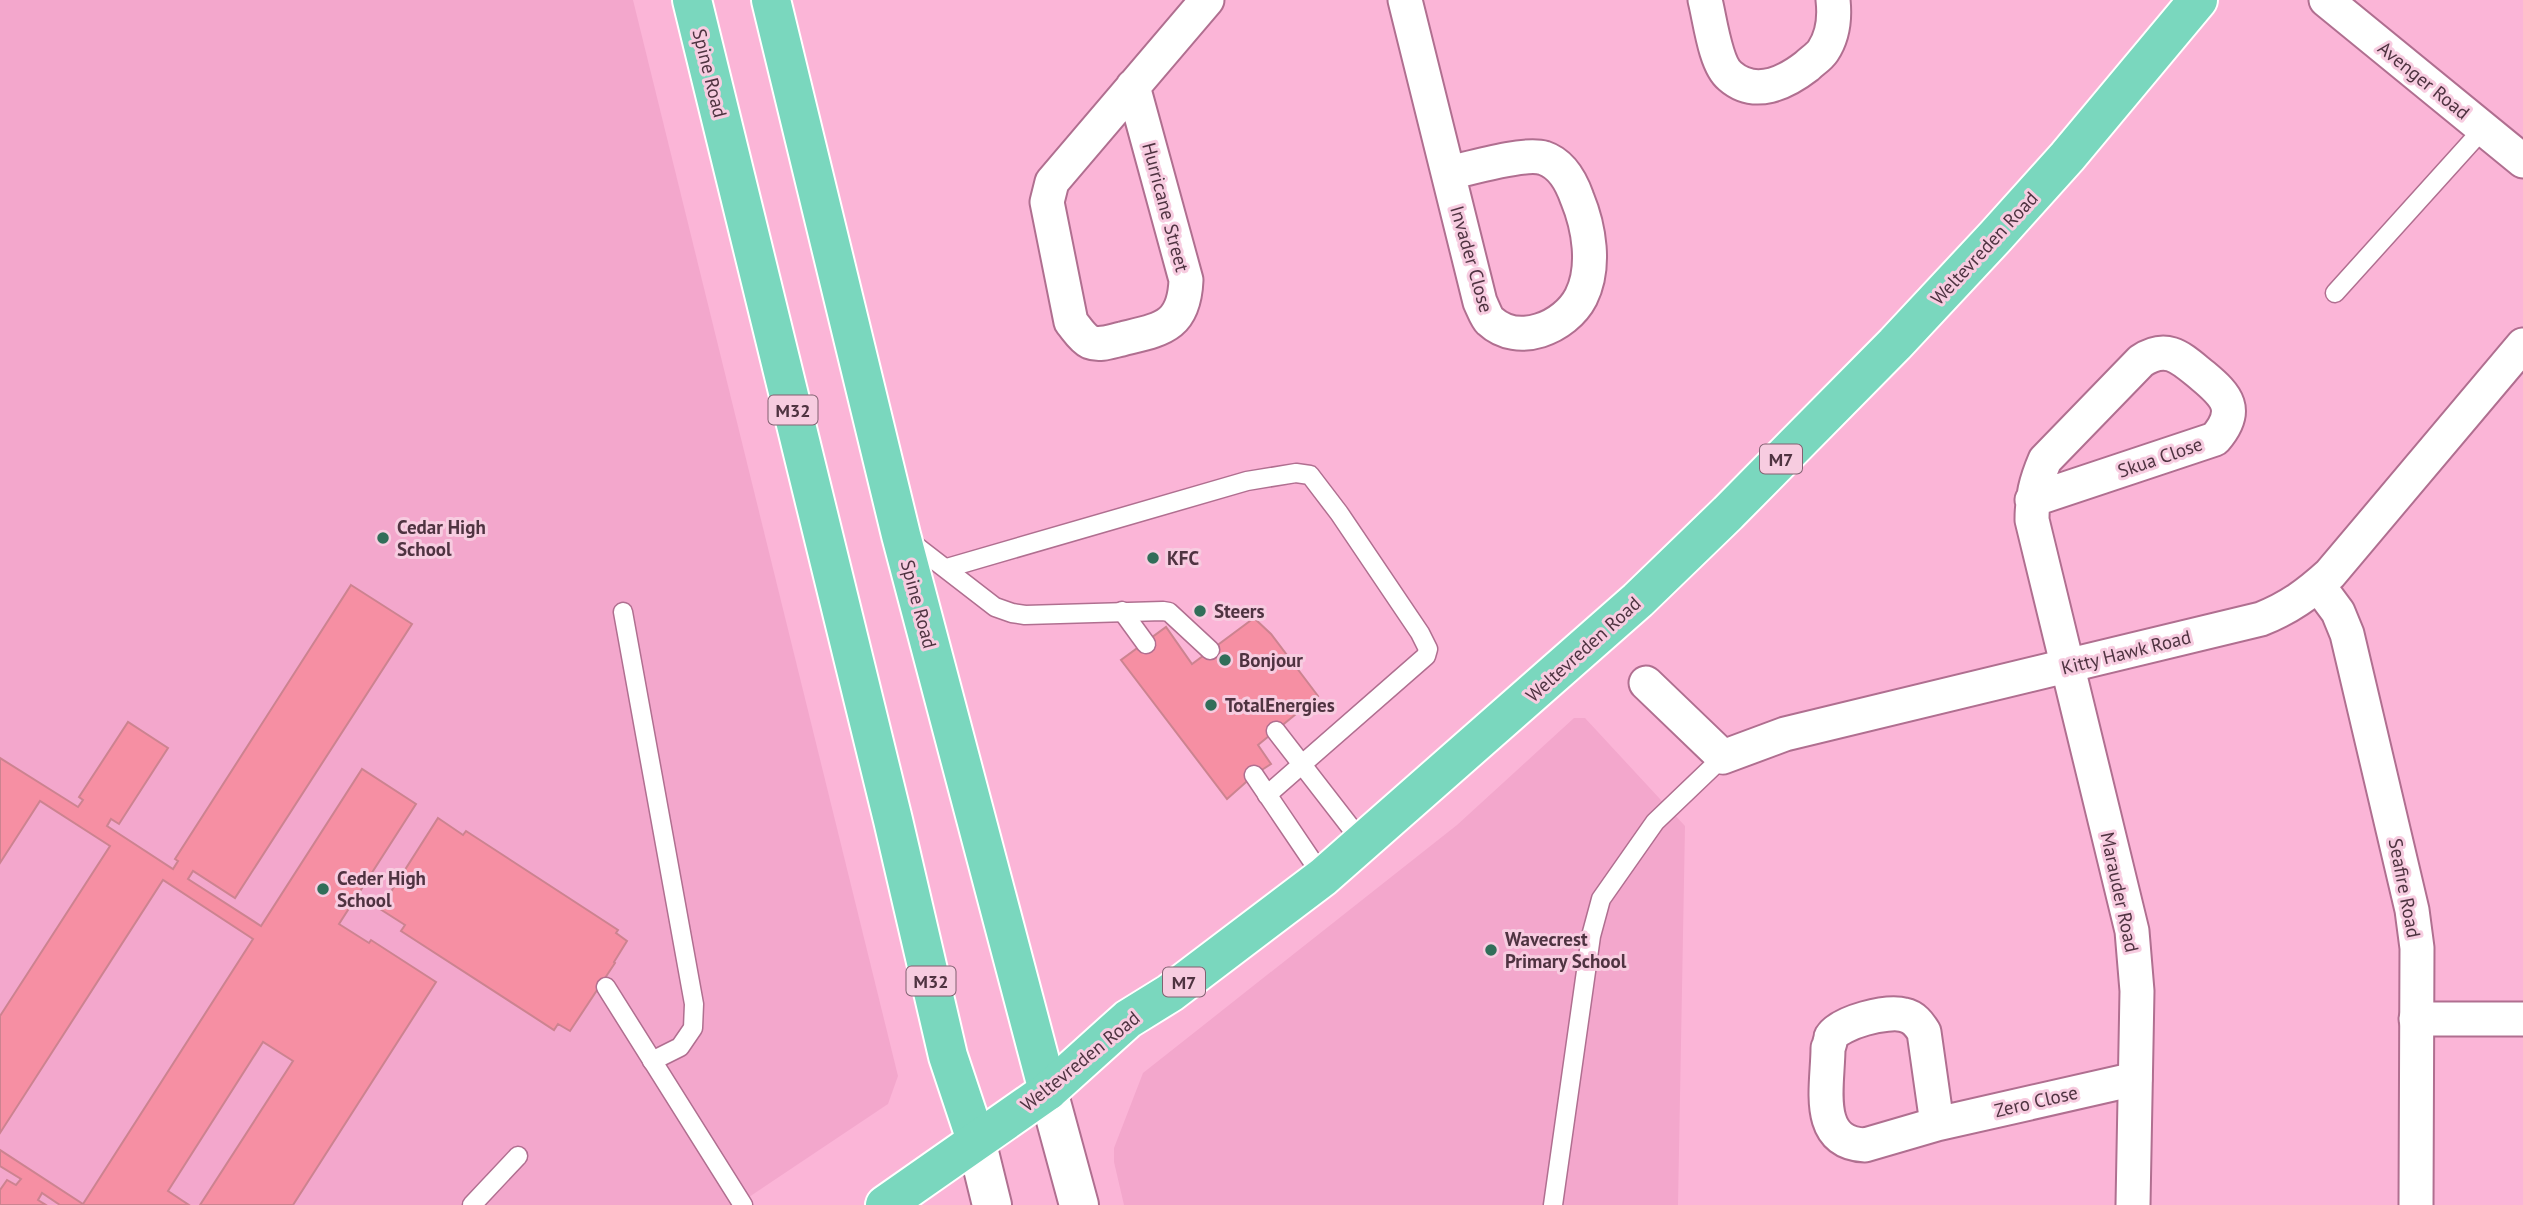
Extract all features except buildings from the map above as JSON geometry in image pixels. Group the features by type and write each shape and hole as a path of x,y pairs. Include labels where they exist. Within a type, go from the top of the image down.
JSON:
{"main road":[{"name":"Spine Road","path":"692,0 890,807 948,1056 976,1140 992,1205"},
{"name":"Spine Road","path":"771,0 901,534 1079,1205"},
{"name":"Weltevreden Road","path":"885,1205 1048,1091 1128,1019 1170,993 1323,877 1584,649 1728,513 1895,344 2076,147 2198,0"}],"street":[{"name":"Hurricane Street","path":"1133,86 1186,280 1185,298 1176,316 1161,329 1100,344 1082,337 1071,322 1047,202 1052,181 1133,86 1207,0"},
{"name":"Invader Close","path":"1405,0 1480,302 1489,321 1517,335 1547,328 1565,316 1580,298 1586,281 1589,243 1581,207 1571,183 1558,164 1542,158 1526,157 1449,173"},
{"path":"1705,0 1718,55 1727,75 1745,86 1764,87 1790,79 1821,54 1831,35 1835,14 1833,0"},
{"name":"Avenger Road","path":"2326,0 2523,161"},
{"name":"Kitty Hawk Road","path":"1723,757 1785,734 2261,619 2297,603 2318,585 2523,345"},
{"name":"Skua Close","path":"2032,500 2216,439 2229,412 2223,393 2180,357 2159,353 2149,356 2141,361 2045,460 2036,478 2032,500 2032,520 2066,667"},
{"name":"Seafire Road","path":"2318,585 2338,612 2347,634 2405,876 2417,948 2416,1205"},
{"name":"Marauder Road","path":"2066,667 2132,931 2137,991 2133,1205"},
{"path":"1646,684 1723,757"},
{"path":"2416,1019 2523,1019"},
{"name":"Zero Close","path":"1937,1124 2135,1079"}],"lane":[{"path":"2335,293 2483,128"},
{"path":"947,568 1247,481 1296,473 1310,475 1339,513 1428,649 1426,656 1268,795"},
{"path":"901,534 995,607 1025,615 1169,612 1210,650"},
{"path":"1122,611 1146,644"},
{"path":"623,612 694,1004 694,1028 680,1047 652,1061"},
{"path":"1276,731 1362,842"},
{"path":"1553,1205 1591,936 1601,900 1655,822 1723,757"},
{"path":"1254,775 1323,877"},
{"path":"606,987 743,1205"},
{"path":"472,1205 518,1156"}],"shaded area":[{"name":"Cedar High School","path":"0,0 633,0 898,1076 888,1104 737,1205 0,1205"},
{"name":"Wavecrest Primary School","path":"1574,718 1585,718 1685,826 1678,1205 1124,1205 1114,1162 1114,1148 1143,1073 1457,825"}],"place":[{"name":"Cedar High School","path":"383,538"},
{"name":"KFC","path":"1153,558"},
{"name":"Steers","path":"1200,611"},
{"name":"Bonjour","path":"1225,660"},
{"name":"TotalEnergies","path":"1211,705"},
{"name":"Ceder High School","path":"323,889"},
{"name":"Wavecrest Primary School","path":"1491,950"}]}
